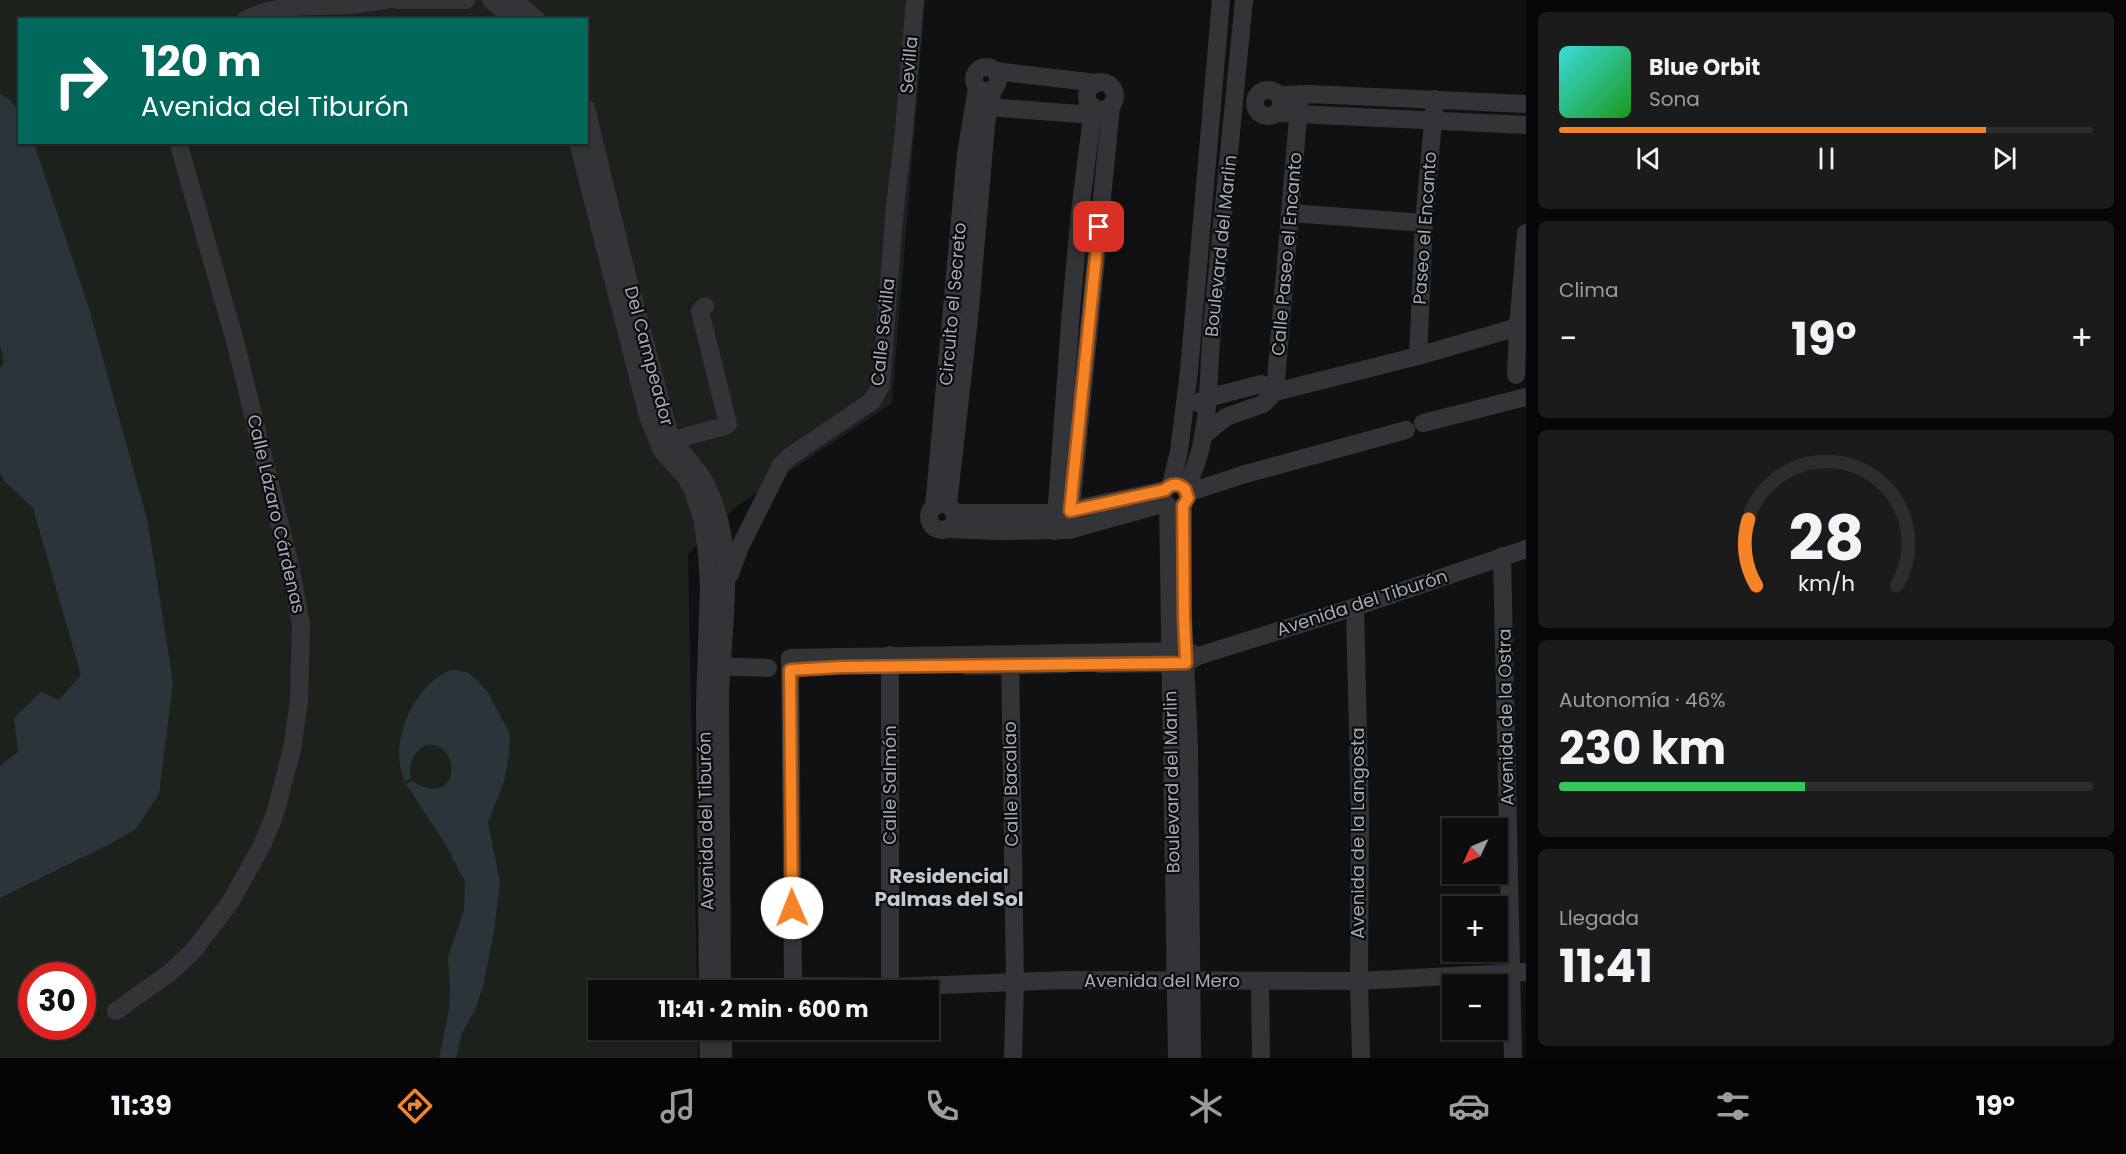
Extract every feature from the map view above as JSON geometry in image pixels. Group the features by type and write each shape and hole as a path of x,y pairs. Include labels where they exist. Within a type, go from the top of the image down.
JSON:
{"street":[{"path":"250,18 271,10 291,7 386,0"},
{"path":"396,0 466,0"},
{"path":"491,0 512,18"},
{"path":"514,0 535,18"},
{"name":"Sevilla","path":"904,131 915,0"},
{"name":"Boulevard del Marlin","path":"1177,1058 1182,981 1182,657 1175,573 1175,496 1192,336 1221,0"},
{"name":"Boulevard del Marlin","path":"1175,496 1196,471 1204,435 1244,0"},
{"name":"Circuito el Secreto","path":"1099,108 1087,97 1091,86 1097,82 995,71 999,81 983,97 962,309 946,514 1062,521 1175,496 1414,426 1520,399"},
{"path":"1526,104 1278,95 1270,90 1260,93 1255,102 1258,111 1272,116 1276,113 1526,125"},
{"name":"Calle Paseo el Encanto","path":"1275,392 1300,94"},
{"path":"983,97 1080,114 1099,108"},
{"name":"Paseo el Encanto","path":"1418,356 1424,223 1435,99"},
{"path":"1212,101 1235,105"},
{"path":"1062,521 1071,310 1080,212 1099,108"},
{"path":"1062,521 1090,312 1099,108"},
{"name":"Calle Sevilla","path":"732,546 781,465 789,457 872,401 878,394 881,385 894,206 904,131"},
{"name":"Calle Lázaro Cárdenas","path":"116,1011 171,972 194,950 231,901 263,843 275,814 292,749 299,702 301,625 291,570 235,341 179,144"},
{"name":"Del Campeador","path":"587,144 632,325 656,438 662,451 685,476 699,504 707,553 718,585"},
{"name":"Paseo el Encanto","path":"1291,213 1424,223"},
{"path":"1516,375 1526,233"},
{"path":"674,442 728,424 700,311 705,306"},
{"path":"1071,310 1090,312"},
{"name":"Del Campeador","path":"632,325 674,442 694,465 706,485 732,546 718,585 713,666"},
{"path":"1204,435 1226,417 1263,404 1275,392 1418,356 1518,327"},
{"path":"1183,416 1208,398 1261,384 1275,392"},
{"path":"707,553 732,546"},
{"name":"Avenida del Tiburón","path":"793,980 790,664 1182,657 1355,607 1526,549"},
{"name":"Avenida de la Ostra","path":"1502,556 1518,972 1513,1058"},
{"name":"Avenida de la Langosta","path":"1355,607 1360,817 1361,1058"},
{"name":"Calle Bacalao","path":"1010,659 1015,983 1013,1058"},
{"name":"Calle Salmón","path":"890,661 890,980"},
{"path":"713,666 768,668"},
{"name":"Avenida del Tiburón","path":"709,980 714,890 713,666"},
{"name":"Avenida del Tiburón","path":"714,890 721,980"},
{"name":"Avenida del Mero","path":"939,985 1068,980 1359,981 1518,972"},
{"name":"Boulevard del Marlin","path":"1182,981 1192,1058"},
{"path":"1260,982 1262,1058"},
{"path":"708,1040 709,1058"},
{"path":"723,1040 723,1058"}],"shaded area":[{"path":"0,0 925,0 892,403 737,506 688,554 697,980 588,980 588,1040 698,1040 698,1058 0,1058"},
{"path":"0,94 13,103 18,112 18,144 34,144 89,308 148,523 173,683 159,794 136,829 0,898 0,766 18,752 14,718 41,692 59,700 81,675 33,508 5,482 0,473 0,368 4,362 0,345"},
{"path":"451,670 467,672 480,683 510,733 509,756 504,781 488,823 500,882 494,931 483,986 475,1010 462,1033 456,1058 439,1058 449,1010 448,957 464,910 465,882 446,845 406,784 412,781 423,787 439,788 448,781 452,770 447,754 443,750 434,745 424,746 413,758 410,768 411,778 405,781 399,754 400,740 409,712 425,688"}],"district":[{"name":"Residencial Palmas del Sol","path":"949,888"}],"route":[{"path":"792,908 790,670 841,667 1186,663 1183,506 1188,498 1185,489 1176,484 1165,490 1070,511 1099,227"}]}
